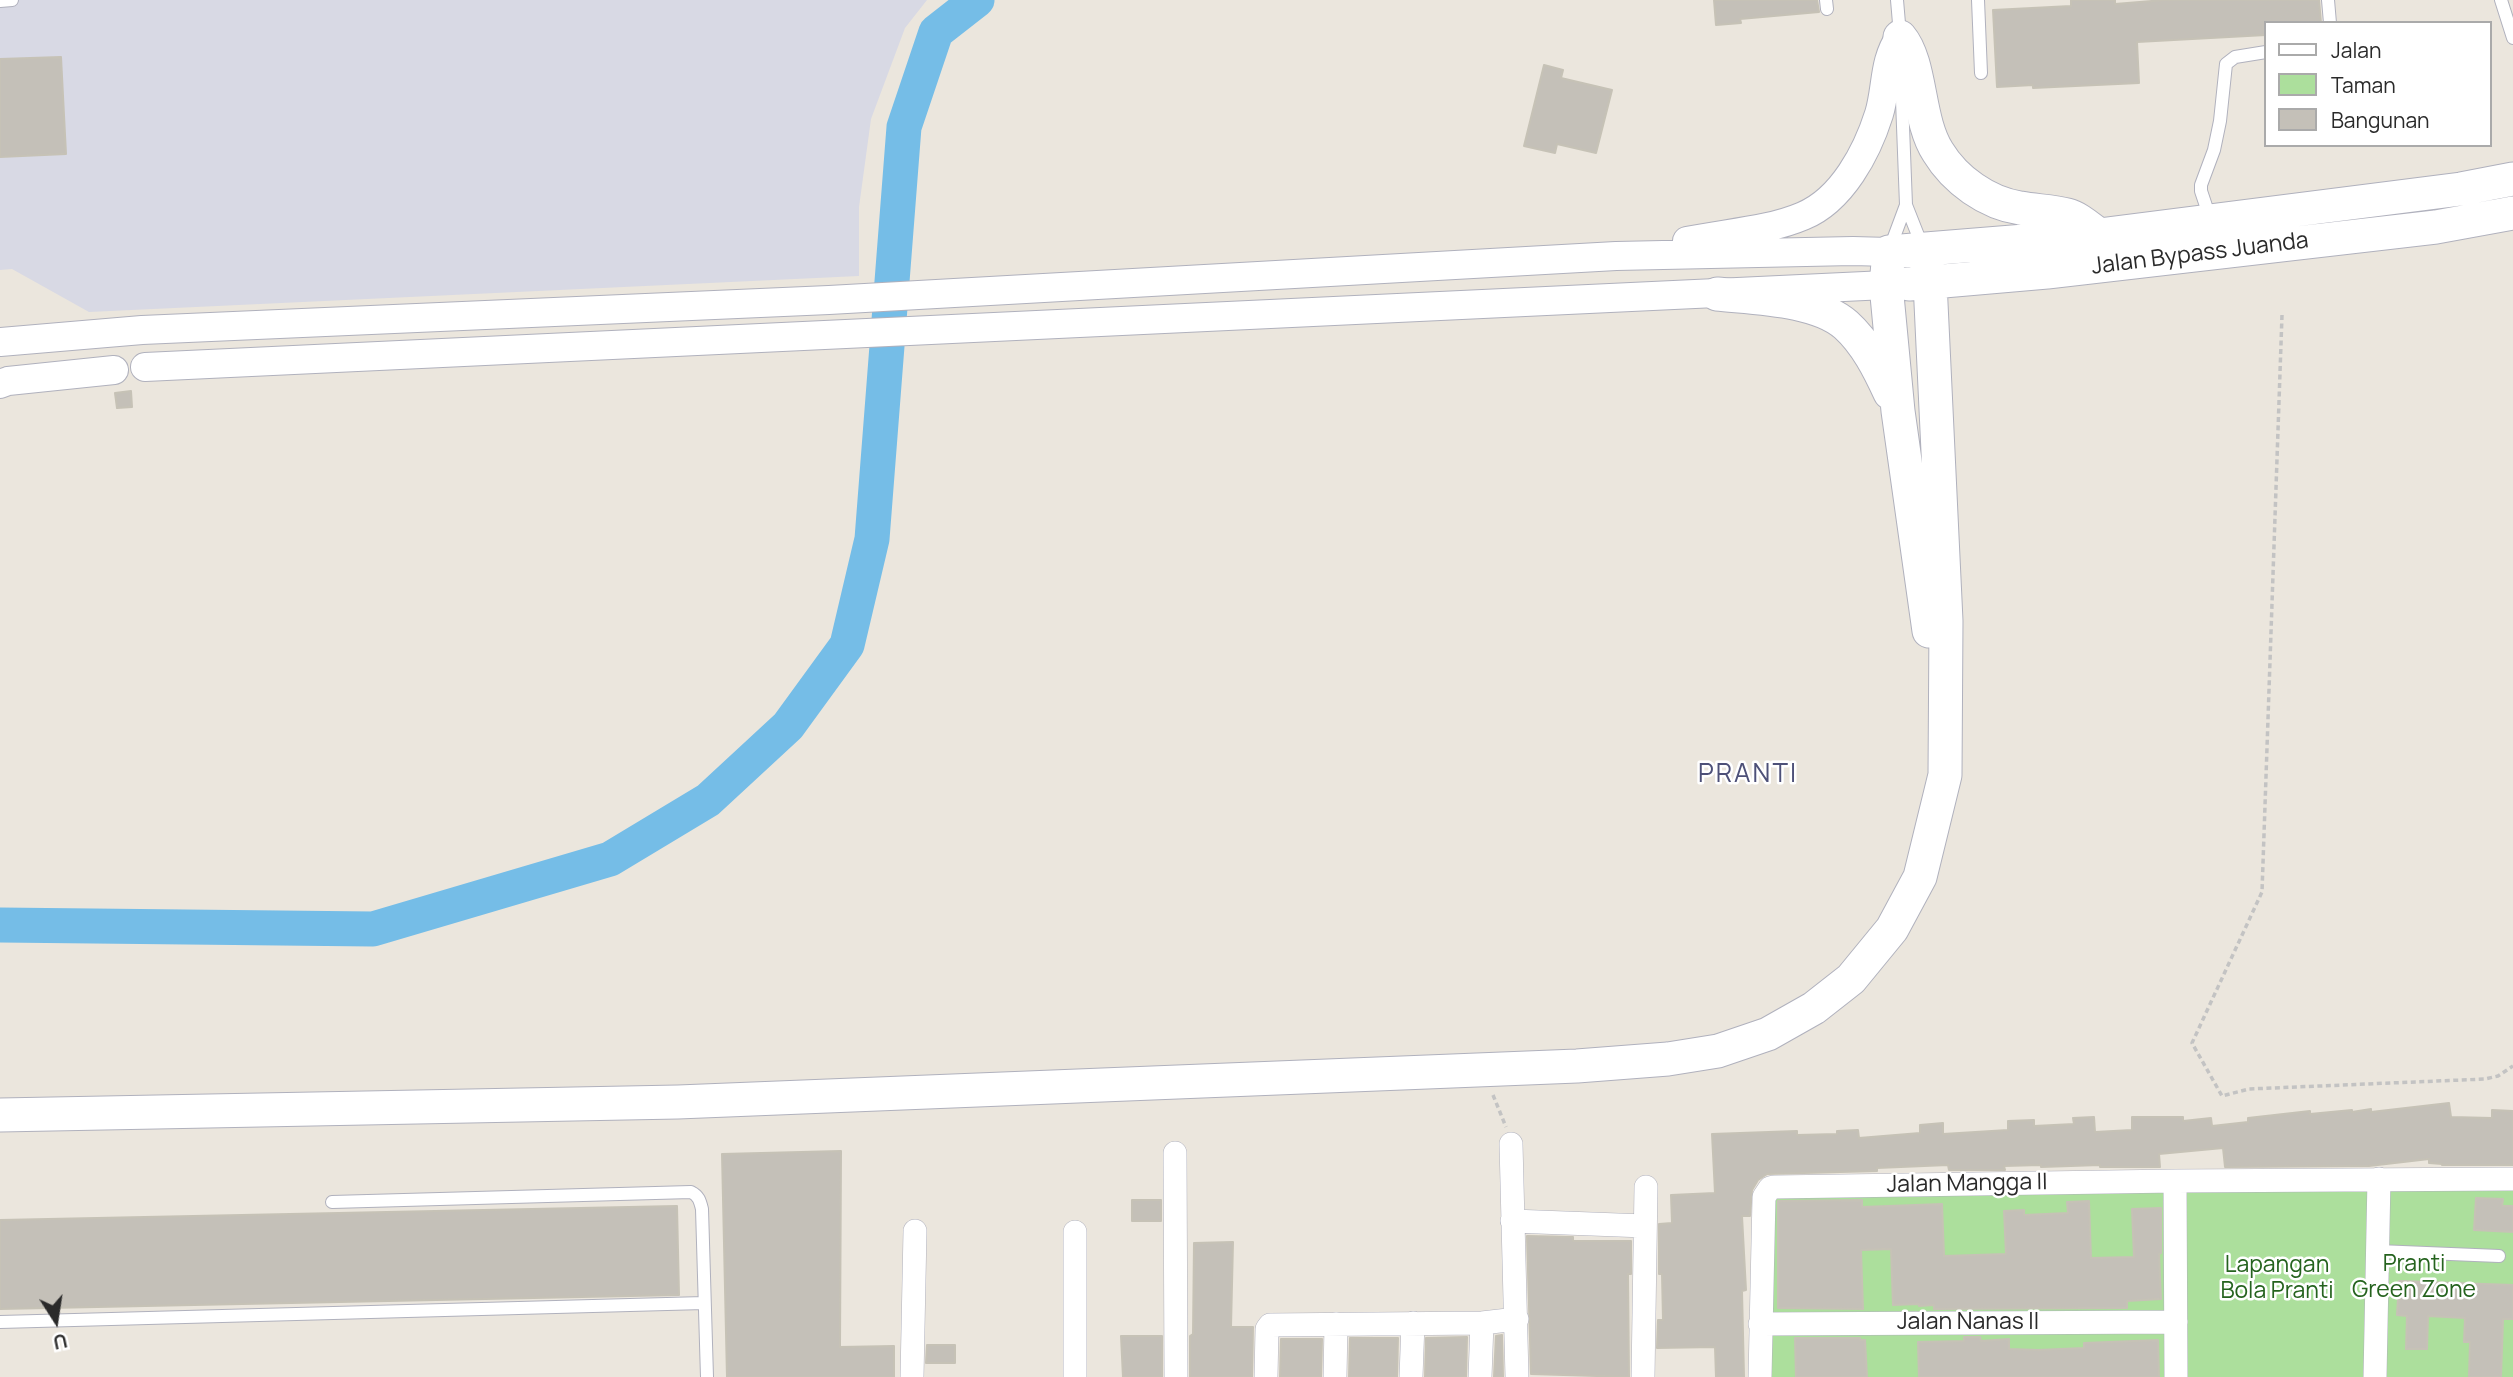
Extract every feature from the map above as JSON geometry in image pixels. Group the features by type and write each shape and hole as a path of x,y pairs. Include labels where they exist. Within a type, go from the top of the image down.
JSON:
{"main road":[{"path":"1900,37 1912,58 1930,136 1949,168 1965,183 1997,201 2016,208 2068,215 2099,235"},
{"name":"Jalan Bypass Juanda","path":"1889,252 2099,235 2461,189 2513,179"},
{"name":"Jalan Bypass Juanda","path":"1886,285 2048,272 2436,227 2513,213"},
{"path":"0,1115 692,1101 1483,1070 1668,1059 1718,1051 1768,1034 1814,1008 1851,979 1892,929 1920,877 1945,775 1946,621 1930,282 1924,250"},
{"path":"1889,252 1886,285 1898,411 1927,625 1946,679"},
{"path":"1717,294 1799,305 1822,311 1844,323 1862,341 1898,411"}],"street":[{"path":"1616,256 1782,223 1806,215 1825,202 1848,177 1871,134 1880,112 1889,58 1900,37"},
{"path":"114,370 4,383 2,343 142,330 829,300 1616,256 1889,252"},
{"path":"145,367 1886,285"},
{"path":"1511,1144 1517,1377"},
{"path":"1175,1153 1176,1377"},
{"name":"Jalan Mangga II","path":"1760,1324 1764,1197 1767,1191 1774,1187 2513,1179"},
{"path":"2375,1377 2379,1180"},
{"path":"2175,1181 2176,1377"},
{"path":"1643,1377 1646,1187"},
{"path":"1512,1221 1645,1226"},
{"path":"912,1377 915,1231"},
{"path":"1075,1232 1075,1377"},
{"path":"1266,1377 1267,1329 1270,1325 1482,1323 1517,1319"},
{"name":"Jalan Nanas II","path":"1760,1324 2176,1322"},
{"path":"1412,1377 1413,1323"},
{"path":"1479,1377 1482,1323"},
{"path":"1335,1377 1336,1324"},
{"path":"1760,1324 1760,1377"}],"lane":[{"path":"0,1 12,0"},
{"path":"1897,0 1906,205 1924,250"},
{"path":"1978,0 1981,73"},
{"path":"2328,0 2330,21"},
{"path":"2501,0 2513,38"},
{"path":"2211,219 2201,185 2214,150 2220,121 2226,64 2235,57 2264,52"},
{"path":"1889,252 1906,205"},
{"path":"332,1202 691,1192 699,1198 702,1209 707,1377"},
{"path":"2378,1251 2499,1256"},
{"path":"0,1322 704,1303"}],"path":[{"path":"2282,315 2262,892 2192,1042 2222,1096 2249,1089 2485,1079 2498,1076 2513,1066"},
{"path":"1483,1070 1511,1144"}],"shaded area":[{"path":"0,0 927,0 905,28 871,119 859,207 859,276 89,312 12,269 0,270"}],"green space":[{"name":"Pranti Green Zone","path":"2513,1179 2513,1377 1761,1377 1764,1197"}],"building":[{"path":"1714,0 1817,0 1819,12 1740,19 1741,23 1716,25"},
{"path":"2071,0 2115,0 2115,4 2164,0 2319,0 2321,21 2264,21 2264,35 2137,42 2139,83 1997,87 1993,10 2071,6"},
{"path":"61,57 66,154 0,157 0,59"},
{"path":"1544,65 1563,70 1561,78 1612,90 1596,153 1557,144 1555,153 1524,146"},
{"path":"131,391 132,407 117,408 115,393"},
{"path":"2449,1103 2451,1117 2492,1118 2492,1110 2513,1111 2513,1165 2442,1165 2429,1163 2429,1159 2369,1166 2225,1167 2223,1148 2159,1154 2160,1167 2041,1165 2004,1166 2005,1170 1949,1170 1948,1165 1877,1168 1877,1171 1767,1174 1758,1180 1752,1190 1750,1216 1742,1216 1746,1290 1742,1291 1744,1377 1716,1377 1715,1347 1657,1348 1658,1320 1663,1320 1659,1224 1672,1223 1671,1195 1715,1193 1712,1134 1797,1131 1797,1135 1837,1134 1837,1131 1858,1130 1859,1138 1920,1133 1920,1125 1943,1123 1943,1134 2008,1130 2008,1121 2034,1120 2034,1126 2074,1124 2073,1118 2094,1117 2095,1132 2132,1130 2132,1117 2183,1117 2183,1121 2211,1118 2212,1126 2248,1122 2248,1118 2310,1111 2310,1114 2371,1109 2371,1112"},
{"path":"841,1151 840,1347 894,1346 894,1377 727,1377 722,1154"},
{"path":"2476,1198 2503,1199 2502,1206 2513,1206 2513,1232 2474,1230"},
{"path":"1132,1200 1161,1200 1161,1221 1132,1221"},
{"path":"1862,1200 1862,1207 1942,1204 1944,1256 2006,1254 2004,1211 2024,1210 2024,1215 2068,1213 2067,1202 2089,1201 2091,1258 2134,1257 2132,1209 2161,1208 2161,1299 2127,1301 2127,1308 1934,1309 1934,1305 1893,1305 1891,1249 1861,1250 1863,1309 1778,1308 1778,1201"},
{"path":"677,1206 679,1295 0,1309 0,1220"},
{"path":"1527,1236 1573,1237 1573,1241 1631,1241 1631,1274 1628,1274 1629,1377 1531,1374"},
{"path":"1233,1242 1231,1327 1253,1327 1252,1377 1190,1377 1194,1243"},
{"path":"2399,1281 2513,1285 2513,1319 2503,1319 2501,1377 2469,1377 2470,1342 2464,1342 2465,1318 2428,1316 2427,1349 2406,1349 2407,1316 2397,1315"},
{"path":"1502,1335 1503,1377 1494,1377 1496,1336"},
{"path":"1121,1336 1162,1336 1162,1377 1123,1377"},
{"path":"1467,1337 1466,1377 1425,1377 1426,1338"},
{"path":"1964,1337 1980,1337 1981,1341 2009,1339 2009,1349 2038,1350 2084,1348 2084,1343 2158,1340 2159,1377 1919,1377 1918,1342 1964,1341"},
{"path":"1350,1338 1398,1338 1397,1377 1349,1377"},
{"path":"1795,1338 1865,1340 1867,1377 1796,1377"},
{"path":"1281,1339 1322,1339 1321,1377 1280,1377"},
{"path":"927,1345 955,1345 955,1363 926,1363"}],"waterway":[{"path":"0,925 373,929 610,859 708,800 788,726 847,645 872,539 904,127 936,32 977,0"}],"district":[{"name":"PRANTI","path":"1748,775"}],"park label":[{"name":"Lapangan Bola Pranti","path":"2277,1279"}]}
